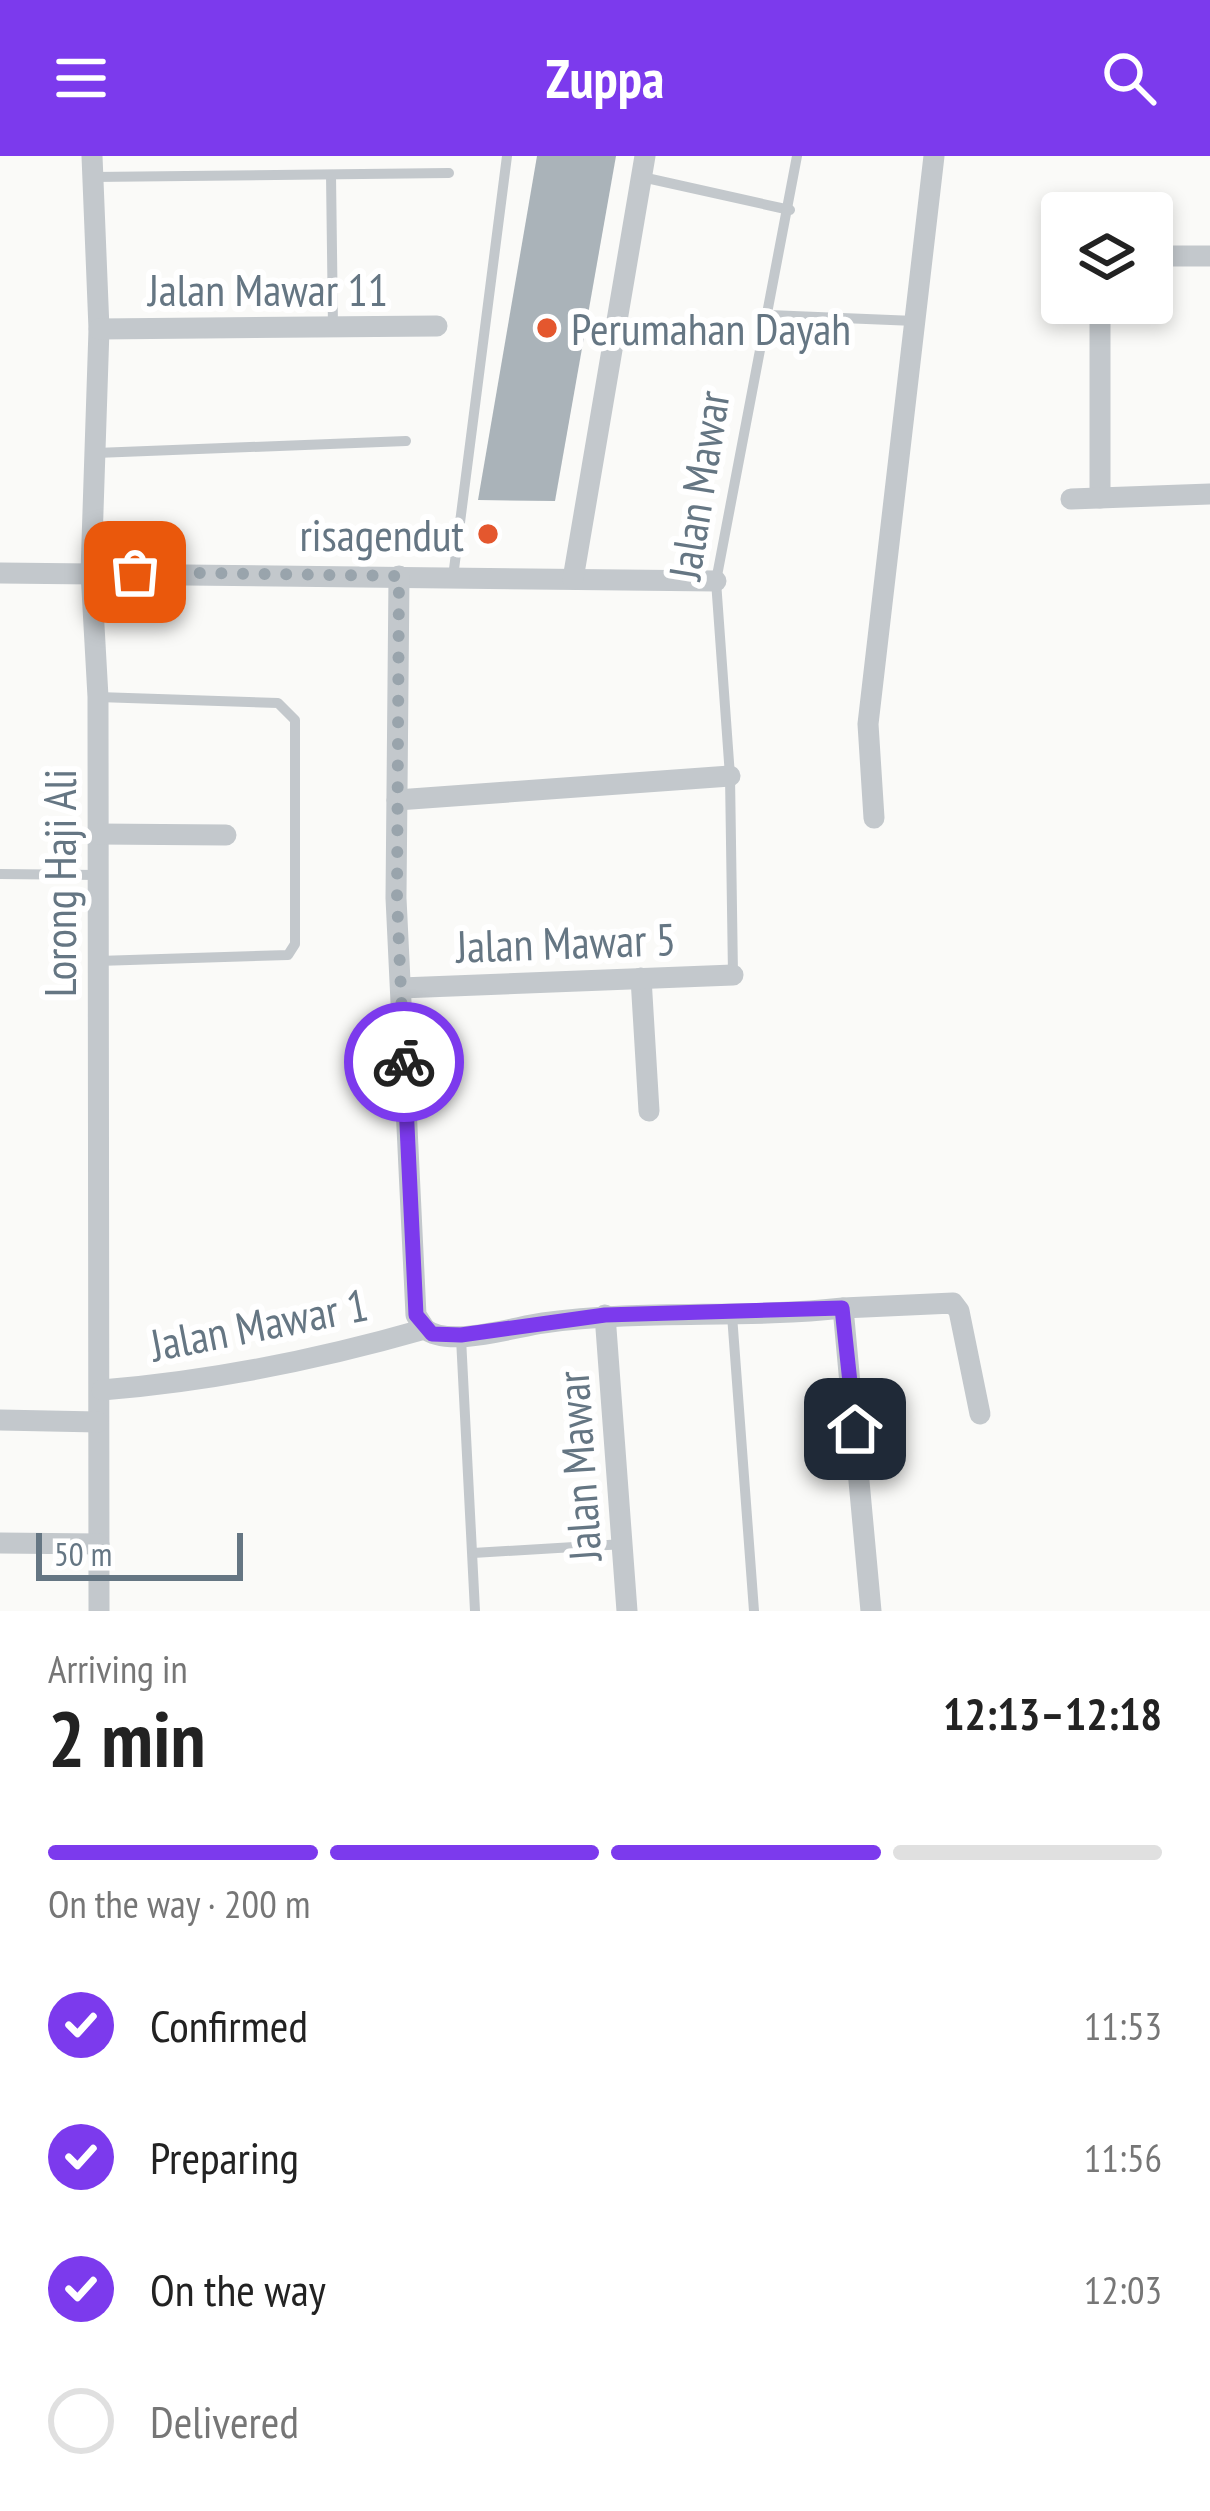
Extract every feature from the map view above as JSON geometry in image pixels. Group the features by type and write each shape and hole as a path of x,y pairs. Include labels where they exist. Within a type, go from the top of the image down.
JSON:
{"street":[{"path":"874,818 868,724 934,156"},
{"name":"Lorong Haji Ali","path":"93,167 99,328 91,572 98,698 99,1611"},
{"path":"573,579 643,167"},
{"path":"1173,256 1210,256"},
{"path":"1100,324 1100,498"},
{"name":"Jalan Mawar 11","path":"99,328 437,326"},
{"path":"1071,500 1210,494"},
{"path":"0,573 716,581"},
{"path":"399,576 401,988 416,1315 424,1329"},
{"path":"397,800 730,776"},
{"path":"98,834 226,835"},
{"name":"Jalan Mawar 5","path":"401,988 733,975"},
{"path":"641,978 650,1111"},
{"name":"Jalan Mawar 1","path":"102,1390 196,1383 301,1364 424,1329 432,1334 461,1335 605,1315 952,1304 959,1311 980,1414"},
{"path":"842,1308 872,1611"},
{"name":"Jalan Mawar","path":"605,1315 627,1611"},
{"path":"0,1420 98,1422"},
{"path":"0,1543 99,1544"}],"lane":[{"path":"452,577 507,156"},
{"name":"Jalan Mawar","path":"733,975 730,776 716,581 797,156"},
{"path":"93,167 331,175 449,173"},
{"path":"643,167 790,210"},
{"path":"331,175 333,327"},
{"path":"769,315 918,321"},
{"path":"96,452 406,441"},
{"path":"98,698 278,703 295,720 295,944 287,955 98,961"},
{"path":"0,874 98,875"},
{"path":"731,1312 754,1611"},
{"path":"461,1335 475,1611"},
{"path":"473,1552 624,1544"}],"building":[{"name":"Perumahan Dayah","path":"537,156 616,156 555,501 478,500"}],"way so far":[{"path":"135,572 399,576 397,898 404,1062"}],"place":[{"name":"Perumahan Dayah","path":"547,328"},
{"name":"risagendut","path":"488,534"}],"route":[{"path":"404,1062 416,1315 424,1329 432,1334 461,1335 605,1315 842,1308 855,1429"}]}
